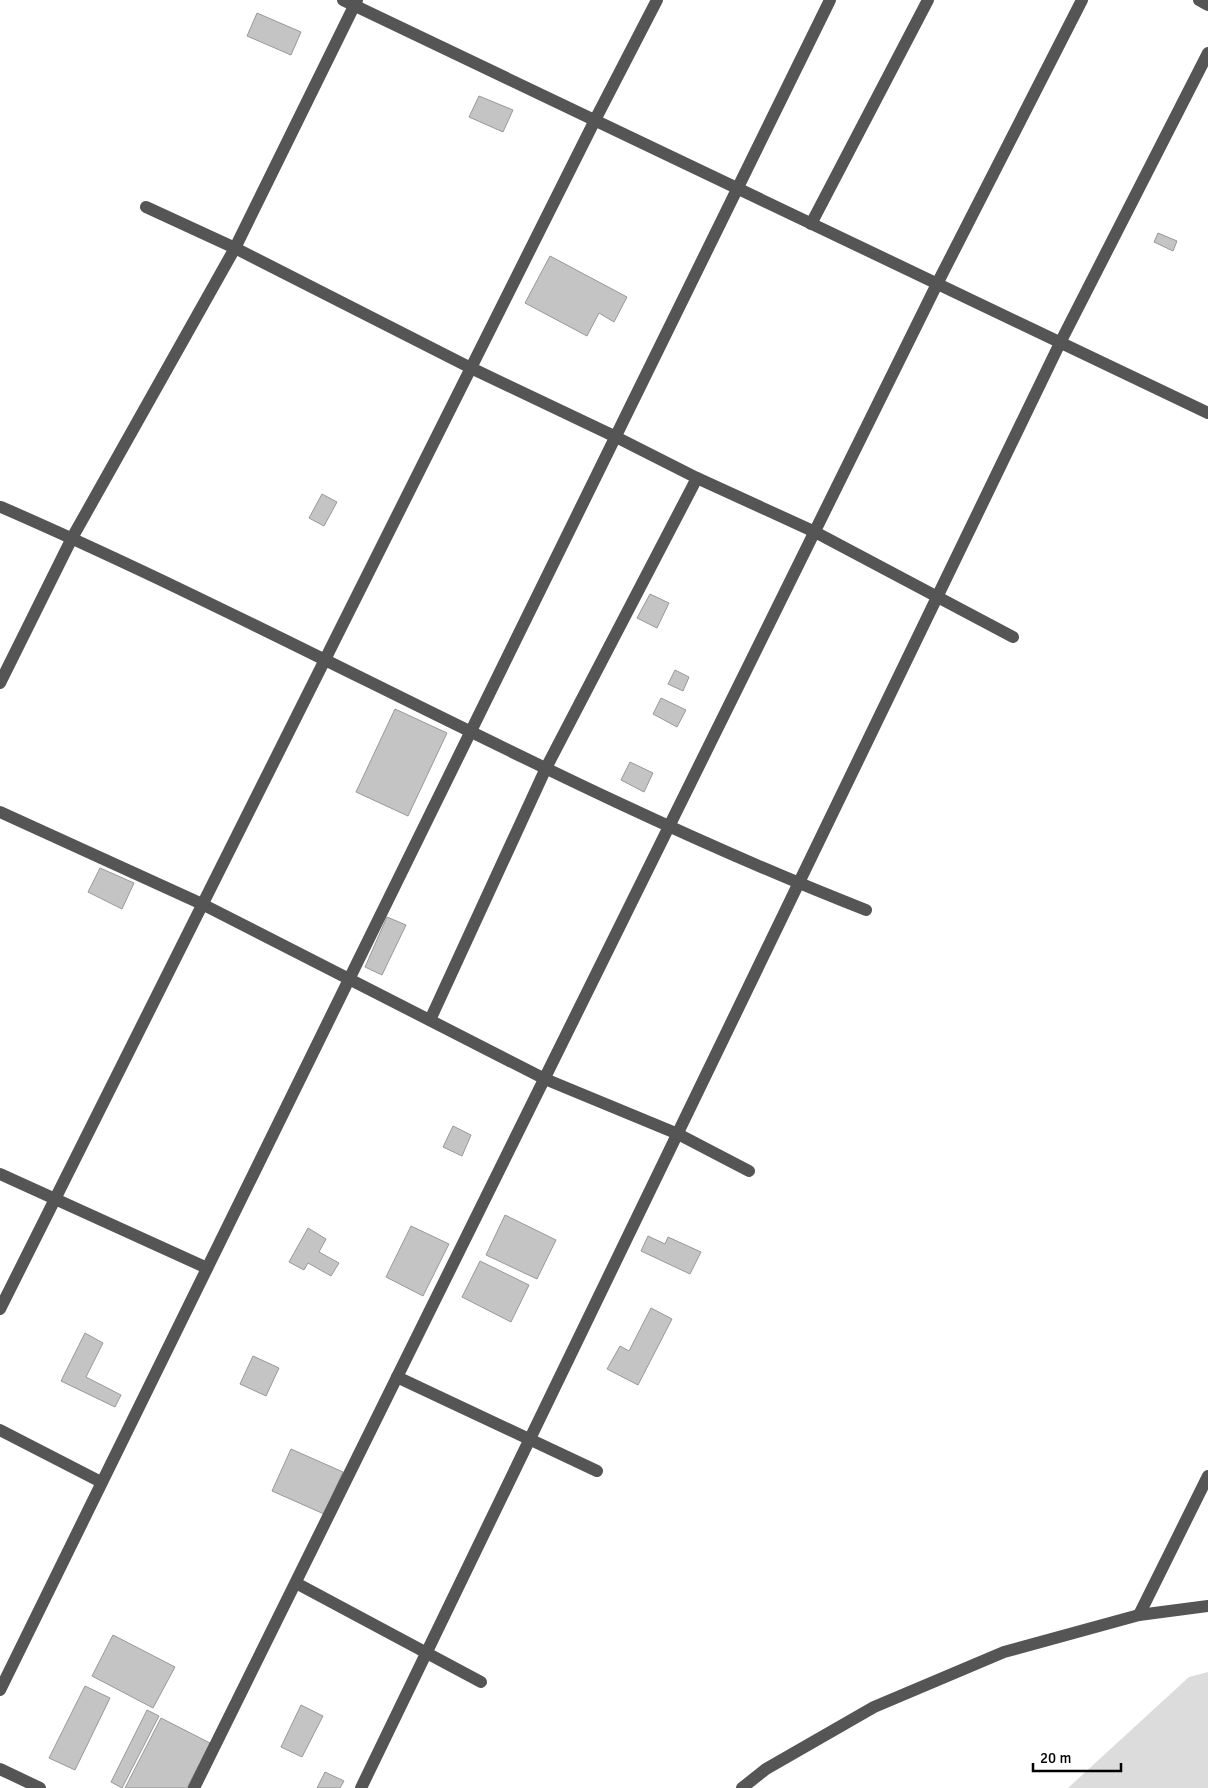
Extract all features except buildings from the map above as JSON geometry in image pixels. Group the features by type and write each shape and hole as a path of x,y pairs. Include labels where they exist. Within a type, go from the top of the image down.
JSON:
{"street":[{"path":"0,1309 470,368 657,0"},
{"path":"0,1690 830,0"},
{"path":"811,224 928,0"},
{"path":"194,1788 937,284 1082,0"},
{"path":"1199,0 1208,5"},
{"path":"0,683 72,538 234,248 352,2 738,189 1208,413"},
{"path":"361,1788 1060,343 1208,53"},
{"path":"146,207 234,248 470,368 616,437 697,478 814,532 1013,637"},
{"path":"430,1020 546,768 697,478"},
{"path":"1,507 72,538 324,659 470,734 798,884 866,910"},
{"path":"0,812 202,904 544,1079 678,1134 749,1171"},
{"path":"0,1174 207,1268"},
{"path":"397,1377 597,1471"},
{"path":"0,1430 101,1482"},
{"path":"1139,1615 1208,1476"},
{"path":"296,1583 481,1682"},
{"path":"742,1788 766,1769 874,1707 1004,1652 1139,1615 1208,1606"},
{"path":"0,1769 40,1788"}],"shaded area":[{"path":"1208,1672 1208,1788 1068,1788 1189,1677"}]}
